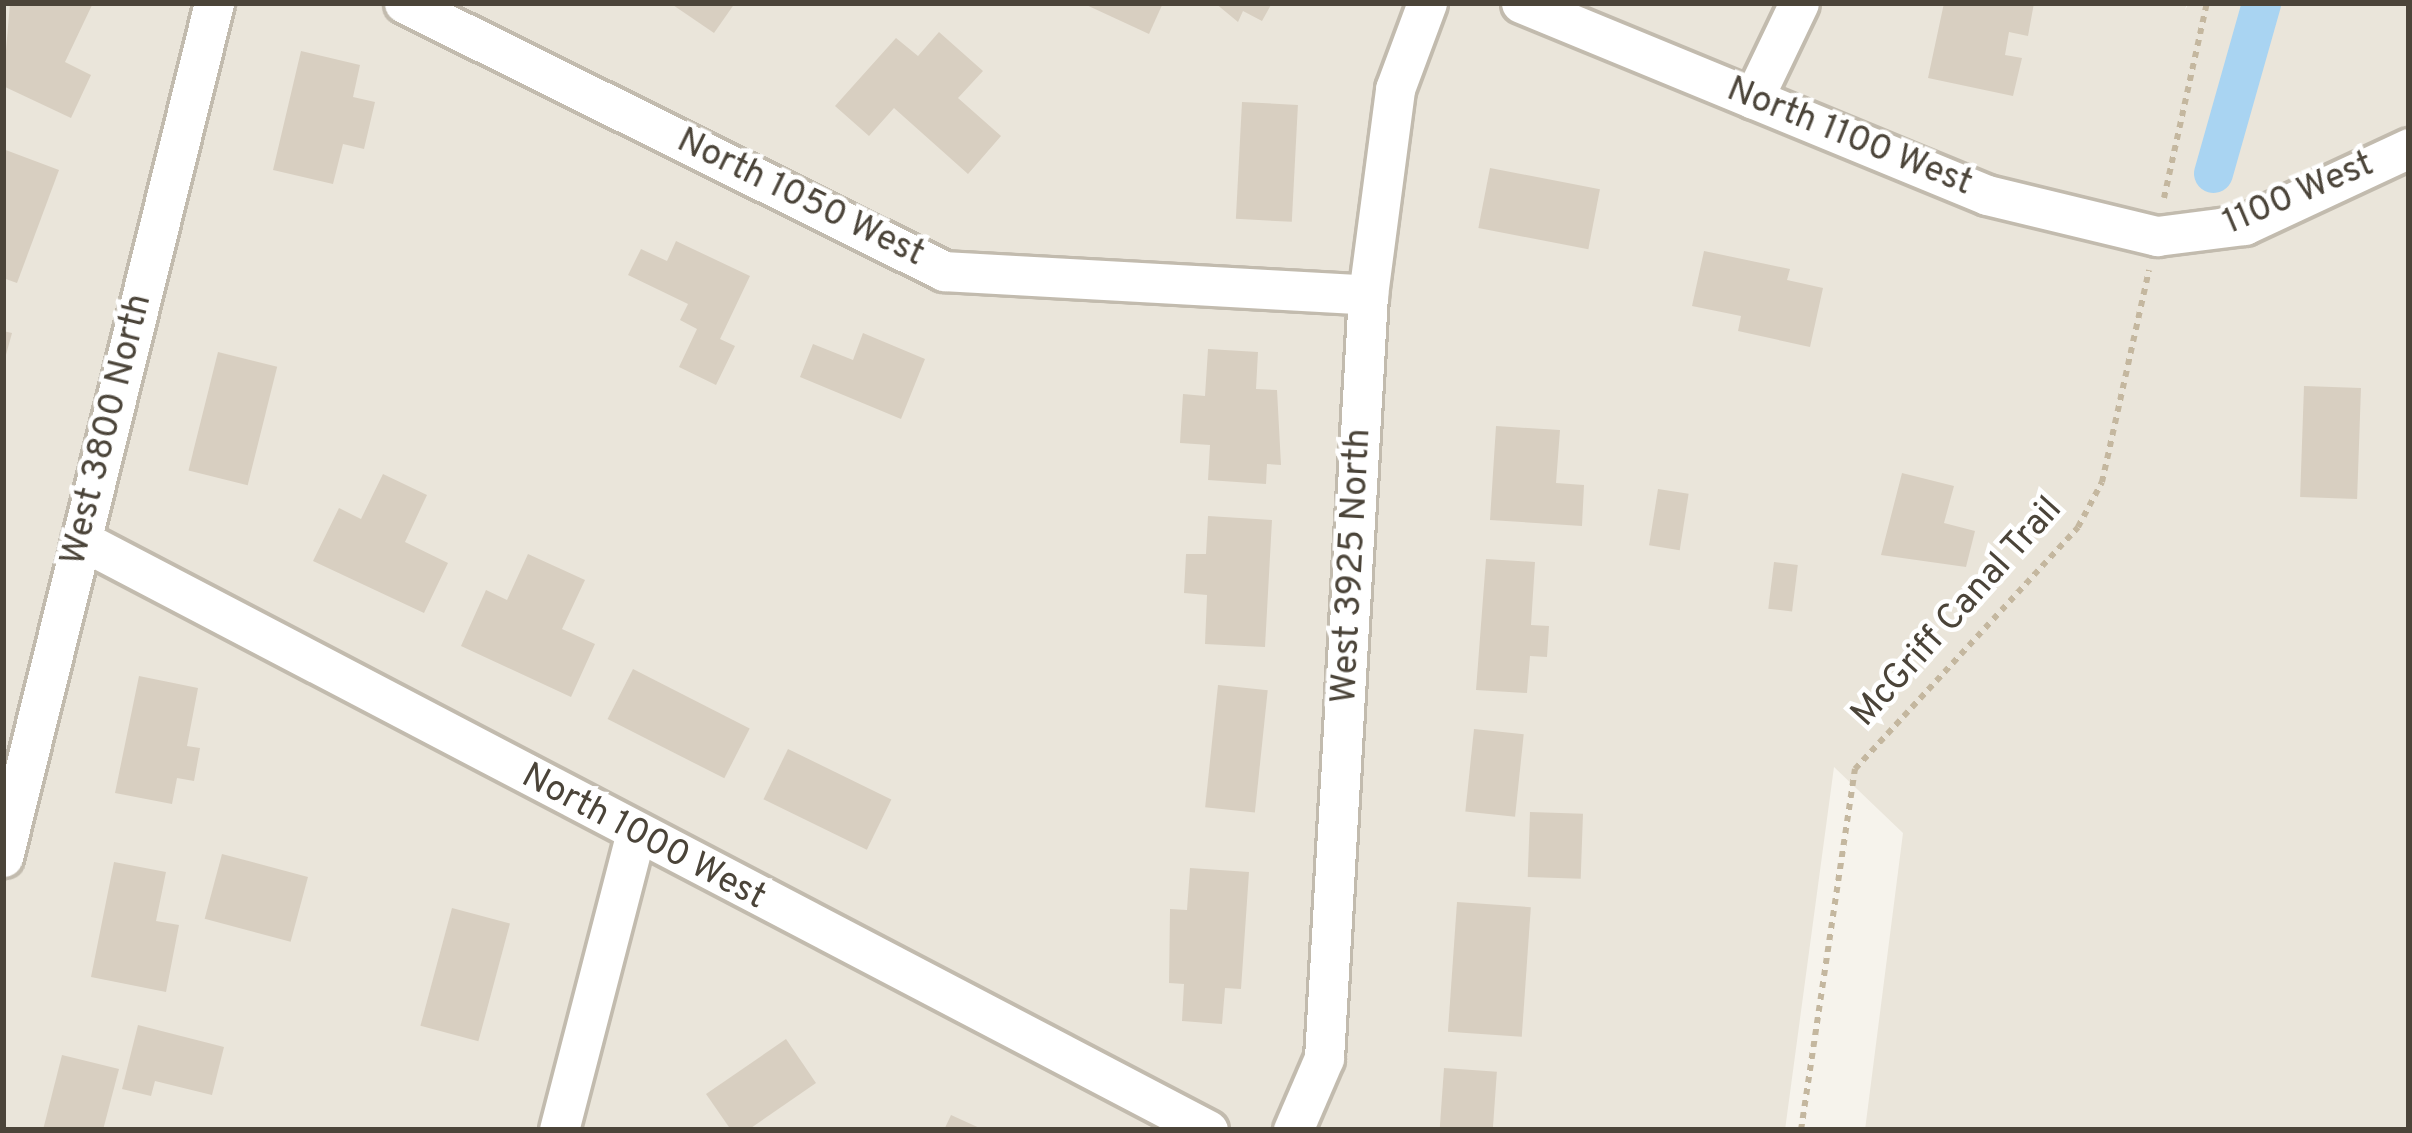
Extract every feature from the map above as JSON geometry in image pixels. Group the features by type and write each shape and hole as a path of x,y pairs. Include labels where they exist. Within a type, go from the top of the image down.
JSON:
{"street":[{"name":"West 3800 North","path":"3,857 214,3"},
{"name":"North 1050 West","path":"404,3 944,271 1368,295"},
{"name":"West 3925 North","path":"1293,1130 1324,1058 1368,295 1395,88 1427,3"},
{"name":"North 1100 West","path":"1521,3 1987,195 2086,223 2175,224"},
{"path":"1753,99 1799,3"},
{"name":"1100 West","path":"2175,224 2245,225 2409,148"},
{"name":"North 1000 West","path":"81,540 635,836 1208,1130"},
{"path":"559,1130 635,836"}],"path":[{"path":"2175,224 2206,3"},
{"name":"McGriff Canal Trail","path":"1801,1130 1855,770 2078,527 2102,482 2148,275"}],"shaded area":[{"path":"3,3 2187,3 2185,10 2189,3 2409,3 2409,1130 1865,1130 1903,833 1834,767 1785,1130 3,1130"}],"building":[{"path":"10,3 93,3 65,62 91,75 71,118 3,86"},
{"path":"670,3 735,3 714,33"},
{"path":"1082,3 1163,3 1149,34"},
{"path":"1215,3 1272,3 1262,21 1243,11 1238,22"},
{"path":"1944,3 2034,3 2028,36 2009,32 2005,55 2022,58 2013,96 1928,78"},
{"path":"939,32 983,71 958,98 1001,136 968,174 894,108 869,136 835,106 896,38 918,56"},
{"path":"301,51 360,65 353,97 375,102 364,149 343,144 333,184 273,170"},
{"path":"1242,102 1298,105 1292,222 1236,219"},
{"path":"3,149 59,170 17,283 3,278"},
{"path":"1490,168 1600,189 1588,249 1478,228"},
{"path":"676,241 750,276 720,339 735,346 716,385 679,367 697,329 680,320 688,304 628,275 641,249 667,261"},
{"path":"1704,251 1790,269 1787,280 1823,288 1810,347 1738,331 1741,316 1692,306"},
{"path":"3,331 12,333 4,362 3,362"},
{"path":"863,333 925,359 901,419 800,377 813,344 853,360"},
{"path":"1208,349 1258,352 1256,389 1277,390 1281,465 1267,464 1266,484 1208,480 1210,445 1180,443 1183,394 1205,396"},
{"path":"218,352 277,367 248,485 188,470"},
{"path":"2304,386 2361,388 2357,499 2300,497"},
{"path":"1496,426 1560,430 1556,483 1584,485 1582,526 1490,520"},
{"path":"1902,473 1954,486 1944,523 1975,531 1966,567 1881,555"},
{"path":"383,474 427,495 405,542 448,563 424,613 313,561 339,508 361,519"},
{"path":"1658,489 1689,494 1680,550 1649,545"},
{"path":"1208,516 1272,520 1265,647 1205,644 1207,595 1184,593 1186,554 1206,554"},
{"path":"528,554 585,580 562,629 595,644 571,697 461,646 486,590 507,600"},
{"path":"1486,559 1535,562 1531,625 1549,626 1547,657 1530,656 1527,693 1476,690"},
{"path":"1774,562 1798,565 1792,612 1768,609"},
{"path":"633,669 750,728 724,778 608,719"},
{"path":"139,676 198,688 187,746 200,748 194,781 177,778 172,804 115,793"},
{"path":"1218,685 1268,690 1255,813 1205,807"},
{"path":"1474,729 1524,734 1515,817 1465,812"},
{"path":"788,749 891,799 867,850 763,799"},
{"path":"1530,812 1583,814 1581,879 1528,877"},
{"path":"222,854 308,877 291,942 205,919"},
{"path":"114,862 166,872 156,921 179,925 166,992 91,977"},
{"path":"1190,868 1249,872 1241,989 1225,988 1222,1024 1182,1021 1184,984 1169,983 1170,909 1187,910"},
{"path":"1457,902 1531,907 1522,1037 1448,1032"},
{"path":"452,908 510,924 478,1041 420,1026"},
{"path":"138,1025 224,1047 212,1095 155,1081 151,1096 122,1089"},
{"path":"786,1039 816,1083 748,1130 731,1130 706,1094"},
{"path":"62,1055 119,1069 103,1130 43,1130"},
{"path":"1444,1068 1497,1072 1493,1130 1440,1130"},
{"path":"951,1115 984,1130 944,1130"}],"waterway":[{"path":"2213,173 2261,3"}]}
